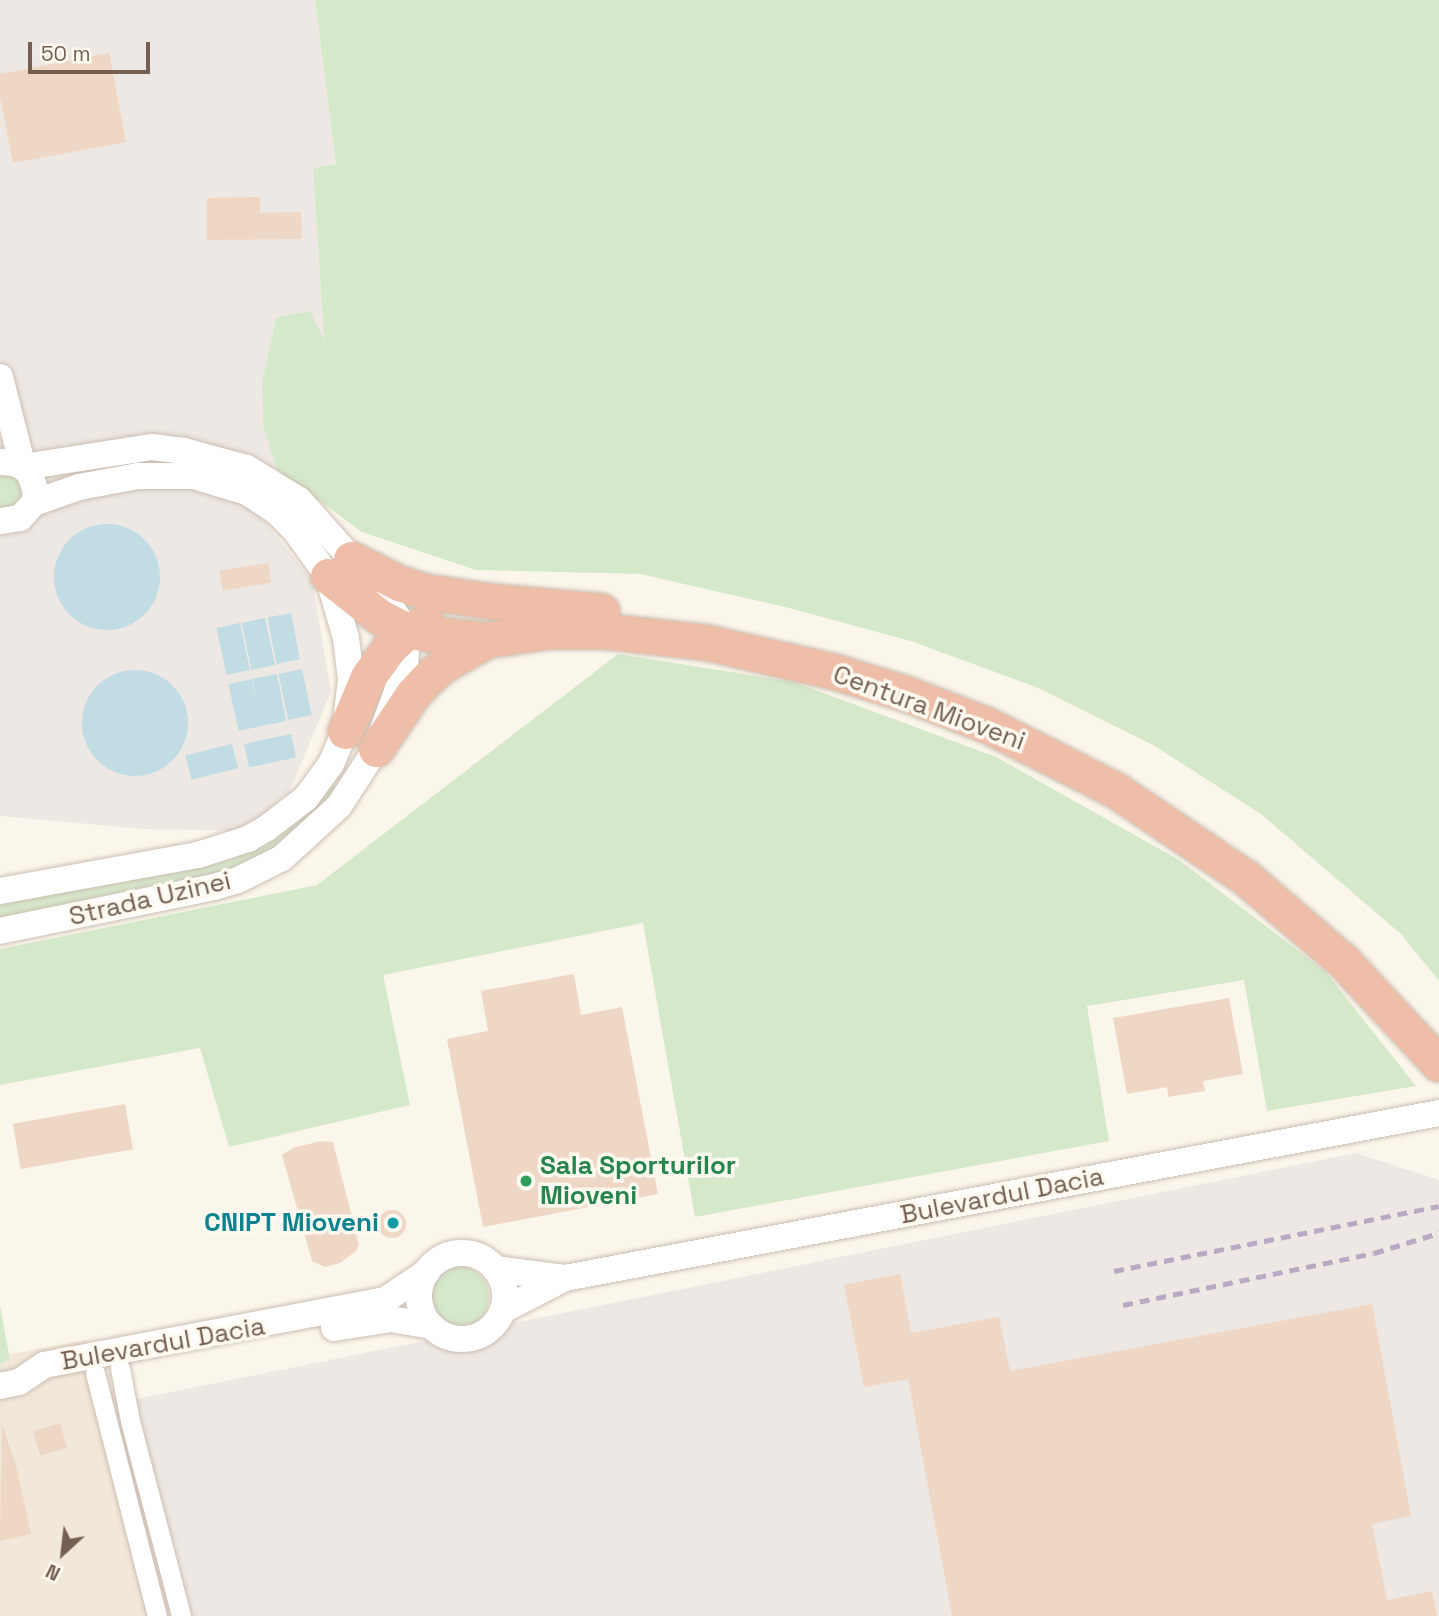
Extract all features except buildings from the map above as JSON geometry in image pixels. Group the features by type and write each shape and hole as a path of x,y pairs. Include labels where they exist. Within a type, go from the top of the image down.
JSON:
{"highway":[{"name":"Centura Mioveni","path":"339,567 411,587 489,601 670,627 771,634 856,653 959,690 1111,762 1220,833 1318,912 1372,963 1439,1037"},
{"name":"Centura Mioveni","path":"339,567 380,617 407,631 487,640 549,631 670,627 907,694 987,725 1077,767 1180,830 1298,920 1344,962 1439,1064"},
{"path":"345,731 368,677 389,648 407,631 489,601"},
{"path":"376,749 413,694 427,679 443,665 487,640"}],"main road":[{"path":"0,377 12,465 35,483 34,503"},
{"name":"Strada Uzinei","path":"0,891 161,863 248,839 306,798 331,764 345,731 350,667 340,612 339,567 299,500 277,484 230,462 152,447 12,465"},
{"name":"Strada Uzinei","path":"0,521 20,518 34,503 79,486 138,476 172,474 210,479 247,492 276,511 313,553 339,567"},
{"name":"Strada Uzinei","path":"0,931 192,893 251,874 282,858 326,820 351,791 376,749 405,669 407,631"},
{"name":"Bulevardul Dacia","path":"565,1278 1439,1113"},
{"path":"431,1326 419,1300 421,1285 427,1272 442,1258 456,1254 478,1256 495,1269 565,1278"},
{"path":"495,1269 505,1295 503,1310"},
{"name":"Bulevardul Dacia","path":"9,1384 44,1365 330,1313 385,1300 427,1272"},
{"path":"9,1384 46,1384 378,1320 405,1320 431,1326 446,1336 475,1338 488,1331 503,1310 565,1278"}],"street":[{"path":"108,1371 157,1616"},
{"path":"108,1371 130,1421 181,1616"}],"shaded area":[{"path":"0,0 315,0 336,164 313,168 324,343 276,318 262,382 263,426 277,470 262,518 312,580 331,692 290,790 244,831 144,829 0,816"},
{"path":"1356,1153 1439,1180 1439,1616 173,1616 117,1403"},
{"path":"87,1340 117,1403 173,1616 0,1616 0,1356"}],"green space":[{"path":"315,0 1439,0 1439,981 1401,934 1261,814 1153,745 1038,688 911,641 785,607 640,574 476,570 362,532 277,470 263,426 262,382 276,318 310,311 324,340 313,168 336,164"},
{"path":"0,475 10,475 20,482 22,499 13,508 0,508"},
{"path":"618,654 794,682 996,757 1179,860 1325,971 1416,1086 1267,1111 1244,980 1087,1006 1109,1141 695,1217 643,923 383,975 410,1105 229,1147 200,1048 0,1085 0,949 317,885"},
{"path":"332,784 338,788 310,821 274,849 236,868 184,883 0,919 0,902 179,872 230,859 263,845"},
{"path":"458,1266 480,1275 489,1297 480,1319 458,1328 436,1319 427,1297 436,1275"},
{"path":"0,1305 10,1360 0,1364"}],"water":[{"path":"107,524 127,528 145,539 156,557 160,577 156,597 145,615 127,626 107,630 87,626 69,615 58,597 54,577 58,557 69,539 87,528"},
{"path":"291,613 300,659 276,664 267,618"},
{"path":"265,618 275,665 252,670 242,623"},
{"path":"240,623 250,670 227,675 217,628"},
{"path":"302,669 312,715 288,720 279,674"},
{"path":"135,670 155,674 173,685 184,703 188,723 184,743 173,761 155,772 135,776 115,772 97,761 86,743 82,723 86,703 97,685 115,674"},
{"path":"277,674 286,721 262,726 252,679"},
{"path":"252,679 262,726 239,731 229,684"},
{"path":"291,734 296,757 249,767 244,744"},
{"path":"232,744 238,768 191,780 185,756"}],"railway":[{"path":"1114,1271 1439,1206"},
{"path":"1123,1305 1374,1253 1439,1233"}],"place":[{"name":"Sala Sporturilor Mioveni","path":"526,1181"},
{"name":"CNIPT Mioveni","path":"393,1223"}]}
